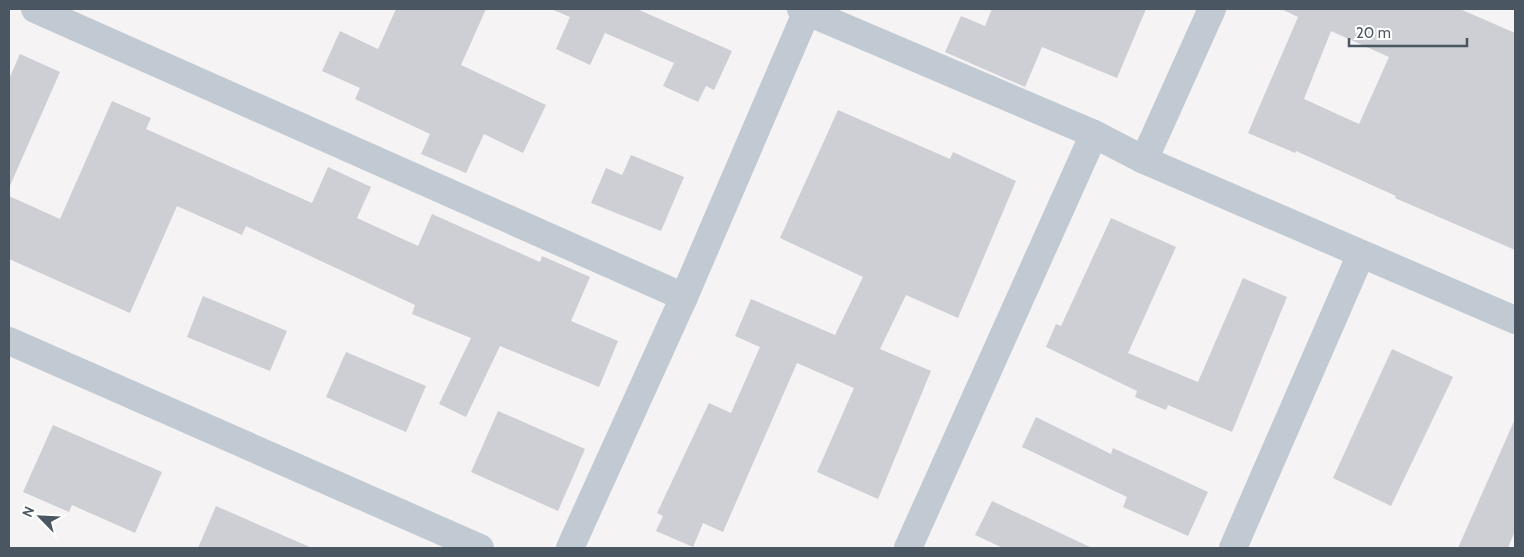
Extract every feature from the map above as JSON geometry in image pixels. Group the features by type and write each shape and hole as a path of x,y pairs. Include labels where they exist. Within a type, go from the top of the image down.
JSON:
{"street":[{"path":"35,9 684,297"},
{"path":"1144,160 1212,9"},
{"path":"570,548 684,297 804,10 1094,134 1144,160 1515,320"},
{"path":"908,548 1094,134"},
{"path":"1233,548 1361,254"},
{"path":"9,341 480,548"}],"building":[{"path":"396,9 486,9 461,65 546,105 523,153 484,134 466,173 421,154 430,134 355,99 360,88 322,71 340,31 378,49"},
{"path":"551,9 637,9 732,51 714,90 706,86 698,102 663,86 674,63 605,33 590,65 556,49 570,17"},
{"path":"992,9 1146,9 1117,78 1042,47 1025,87 945,52 961,16 985,26"},
{"path":"1281,9 1460,9 1515,33 1515,250 1395,198 1396,196 1296,151 1295,153 1248,133 1298,17","holes":["1331,31 1389,57 1359,124 1304,99"]},
{"path":"20,54 60,72 9,188 9,79"},
{"path":"112,101 151,118 146,129 312,203 328,167 371,187 357,218 418,246 432,214 540,262 542,256 590,277 571,321 618,341 599,387 500,346 466,417 439,404 471,338 412,314 415,305 246,226 242,235 177,206 130,313 9,259 9,196 60,219"},
{"path":"838,110 950,159 953,152 1016,181 958,318 906,295 880,349 931,371 878,499 817,472 854,388 797,363 723,532 703,523 693,547 656,531 663,516 657,513 709,403 731,413 760,347 735,336 751,299 835,335 863,277 780,238"},
{"path":"631,155 684,177 661,231 591,203 606,168 622,175"},
{"path":"1111,218 1176,247 1128,353 1198,382 1243,278 1287,297 1232,432 1168,405 1166,410 1135,397 1137,391 1046,347 1056,324 1061,326"},
{"path":"203,296 287,331 270,371 187,337"},
{"path":"1392,349 1453,377 1391,506 1333,478"},
{"path":"346,352 426,386 406,432 326,397"},
{"path":"498,411 585,449 558,511 471,472"},
{"path":"1036,417 1111,454 1113,448 1208,492 1188,536 1123,507 1127,497 1022,447"},
{"path":"1515,419 1515,531 1508,548 1458,548"},
{"path":"53,425 162,472 135,533 72,505 69,512 23,492"},
{"path":"992,501 1092,548 1003,548 975,535"},
{"path":"216,506 312,548 198,548"}]}
